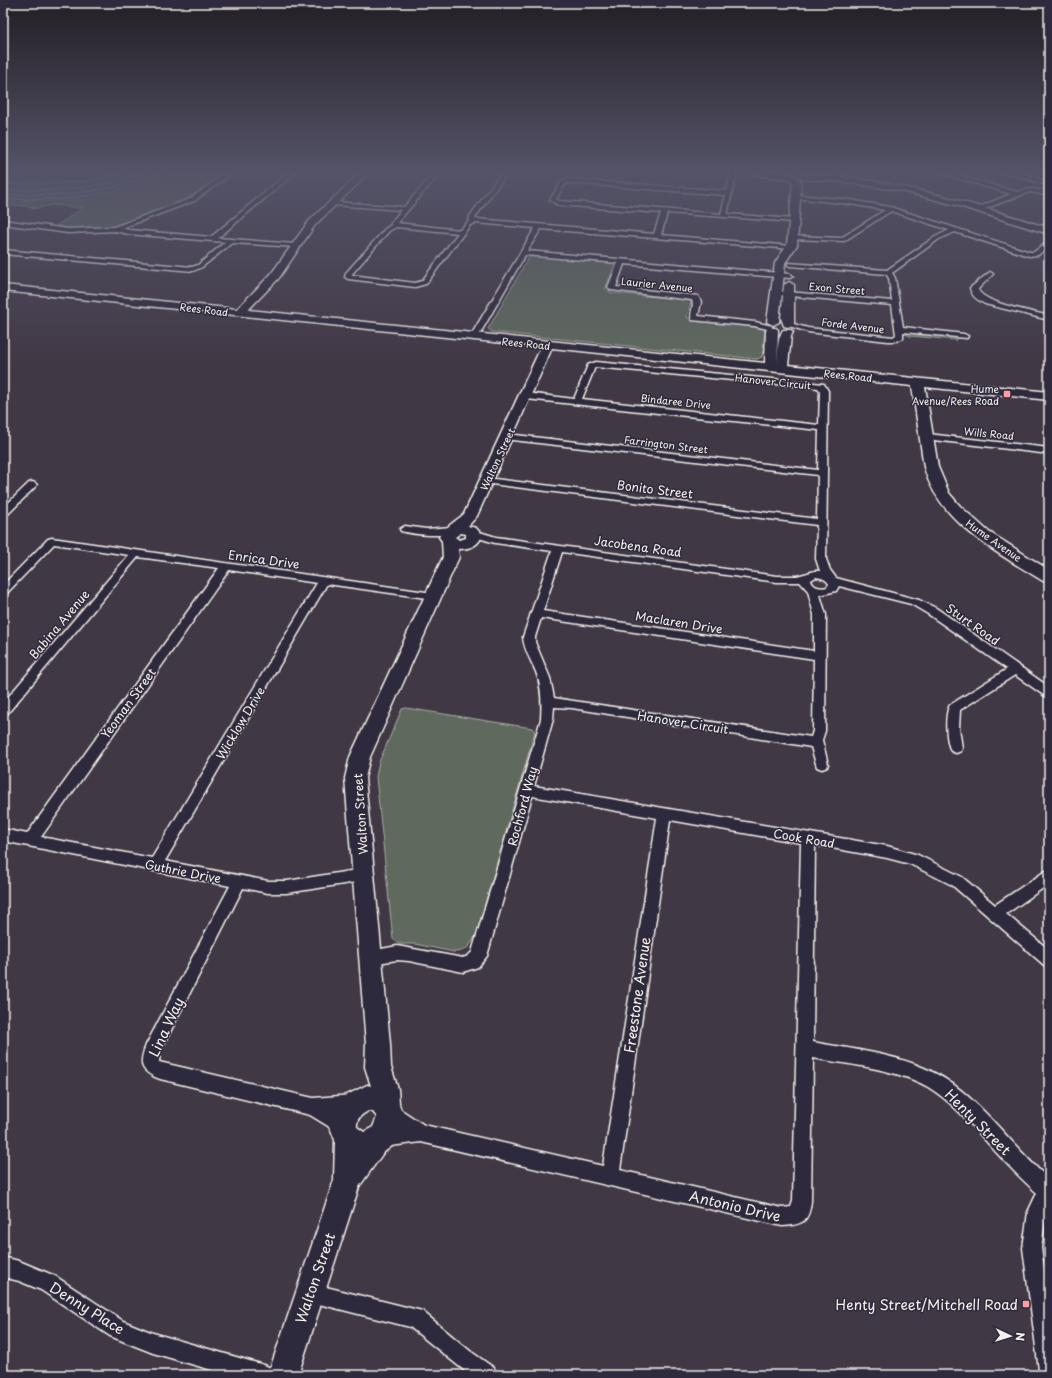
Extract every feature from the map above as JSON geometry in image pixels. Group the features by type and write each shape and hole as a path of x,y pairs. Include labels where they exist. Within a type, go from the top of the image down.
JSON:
{"street":[{"path":"174,236 296,246"},
{"path":"213,240 217,236"},
{"path":"239,314 285,264 303,236"},
{"path":"381,236 348,274 348,277 353,279 422,284 426,282 459,236"},
{"path":"474,338 532,236"},
{"path":"660,236 790,249"},
{"path":"790,249 782,259 770,326 770,362 777,368 783,364 785,336 789,328 788,294 790,249 793,237 842,240 848,236"},
{"path":"790,264 888,272 941,236"},
{"path":"974,236 1029,254 1036,254 1049,244"},
{"path":"3,252 193,269 200,266 230,241"},
{"path":"523,253 790,276"},
{"name":"Laurier Avenue","path":"622,261 612,287 613,289 695,298 697,302 694,315 695,318 770,326"},
{"name":"Forde Avenue","path":"789,328 894,339 899,332 892,278 888,272"},
{"path":"990,274 974,288 976,295 988,302 1049,318"},
{"name":"Rees Road","path":"3,288 239,314 1049,396"},
{"name":"Exon Street","path":"776,293 895,303"},
{"path":"770,326 780,322 789,328"},
{"path":"899,332 964,339"},
{"name":"Walton Street","path":"387,1108 385,1089 378,1067 378,1044 356,788 357,767 486,481 553,345"},
{"name":"Hanover Circuit","path":"577,401 592,365 596,364 822,386 824,391 821,558"},
{"name":"Hume Avenue","path":"918,382 928,438 929,461 934,478 946,497 964,519 994,542 1049,577"},
{"name":"Bindaree Drive","path":"526,398 577,401 823,428"},
{"name":"Farrington Street","path":"507,437 822,473"},
{"name":"Wills Road","path":"928,438 1047,450"},
{"path":"1047,450 1049,460"},
{"name":"Bonito Street","path":"486,481 821,522"},
{"path":"3,514 32,485"},
{"path":"405,529 461,536"},
{"name":"Jacobena Road","path":"461,536 777,579 797,579 819,574 831,585 822,592 777,579"},
{"name":"Enrica Drive","path":"3,591 52,541 433,596"},
{"name":"Rochford Way","path":"371,957 408,954 463,965 473,962 479,956 547,719 549,702 544,677 529,643 530,632 558,549"},
{"name":"Babina Avenue","path":"3,711 136,553"},
{"path":"821,558 816,570 805,581 812,589 820,615 819,731 816,740 822,764"},
{"path":"820,615 831,585 821,558"},
{"name":"Yeoman Street","path":"31,840 226,566"},
{"name":"Wicklow Drive","path":"155,865 324,580"},
{"name":"Sturt Road","path":"831,585 875,592 915,602 932,611 1049,693"},
{"name":"Maclaren Drive","path":"536,614 819,656"},
{"path":"956,748 953,728 954,708 1015,670"},
{"name":"Hanover Circuit","path":"549,702 572,704 806,742 816,740"},
{"name":"Cook Road","path":"526,790 887,852 914,859 957,881 1049,960"},
{"name":"Freestone Avenue","path":"610,1177 664,814"},
{"name":"Guthrie Drive","path":"3,835 238,882 282,888 363,875"},
{"name":"Antonio Drive","path":"387,1108 404,1123 421,1133 782,1217 796,1216 801,1210 802,1201 808,839"},
{"path":"996,913 1049,876"},
{"name":"Lina Way","path":"238,882 152,1051 150,1064 152,1068 313,1107 338,1106 357,1102"},
{"name":"Henty Street","path":"805,1049 906,1069 947,1089 971,1112 1029,1174 1049,1189"},
{"name":"Walton Street","path":"357,1102 378,1067"},
{"path":"374,1098 387,1108 389,1126 377,1141 367,1145 353,1142 346,1134 345,1116 357,1102 374,1098"},
{"name":"Lina Way","path":"313,1107 334,1120 346,1134"},
{"name":"Antonio Drive","path":"377,1141 398,1135 421,1133"},
{"name":"Walton Street","path":"346,1134 348,1180"},
{"name":"Walton Street","path":"283,1375 348,1180 377,1141"},
{"path":"1049,1189 1037,1212 1032,1248 1049,1370"},
{"name":"Denny Place","path":"3,1267 19,1271 48,1283 90,1313 117,1329 153,1343 264,1375"},
{"path":"310,1293 415,1318 463,1358 487,1375"}],"green space":[{"path":"532,256 612,263 615,265 605,289 611,293 688,300 691,302 687,317 694,321 760,327 765,330 762,357 757,359 492,332 488,329 529,257"},
{"path":"906,332 956,336 958,338 956,340 910,336 905,334"},
{"path":"406,708 532,728 535,731 477,932 469,946 459,952 415,944 399,944 393,939 376,777 379,762 402,709"}],"place":[{"name":"Hume Avenue/Rees Road","path":"1007,394"},
{"name":"Henty Street/Mitchell Road","path":"1026,1304"}]}
